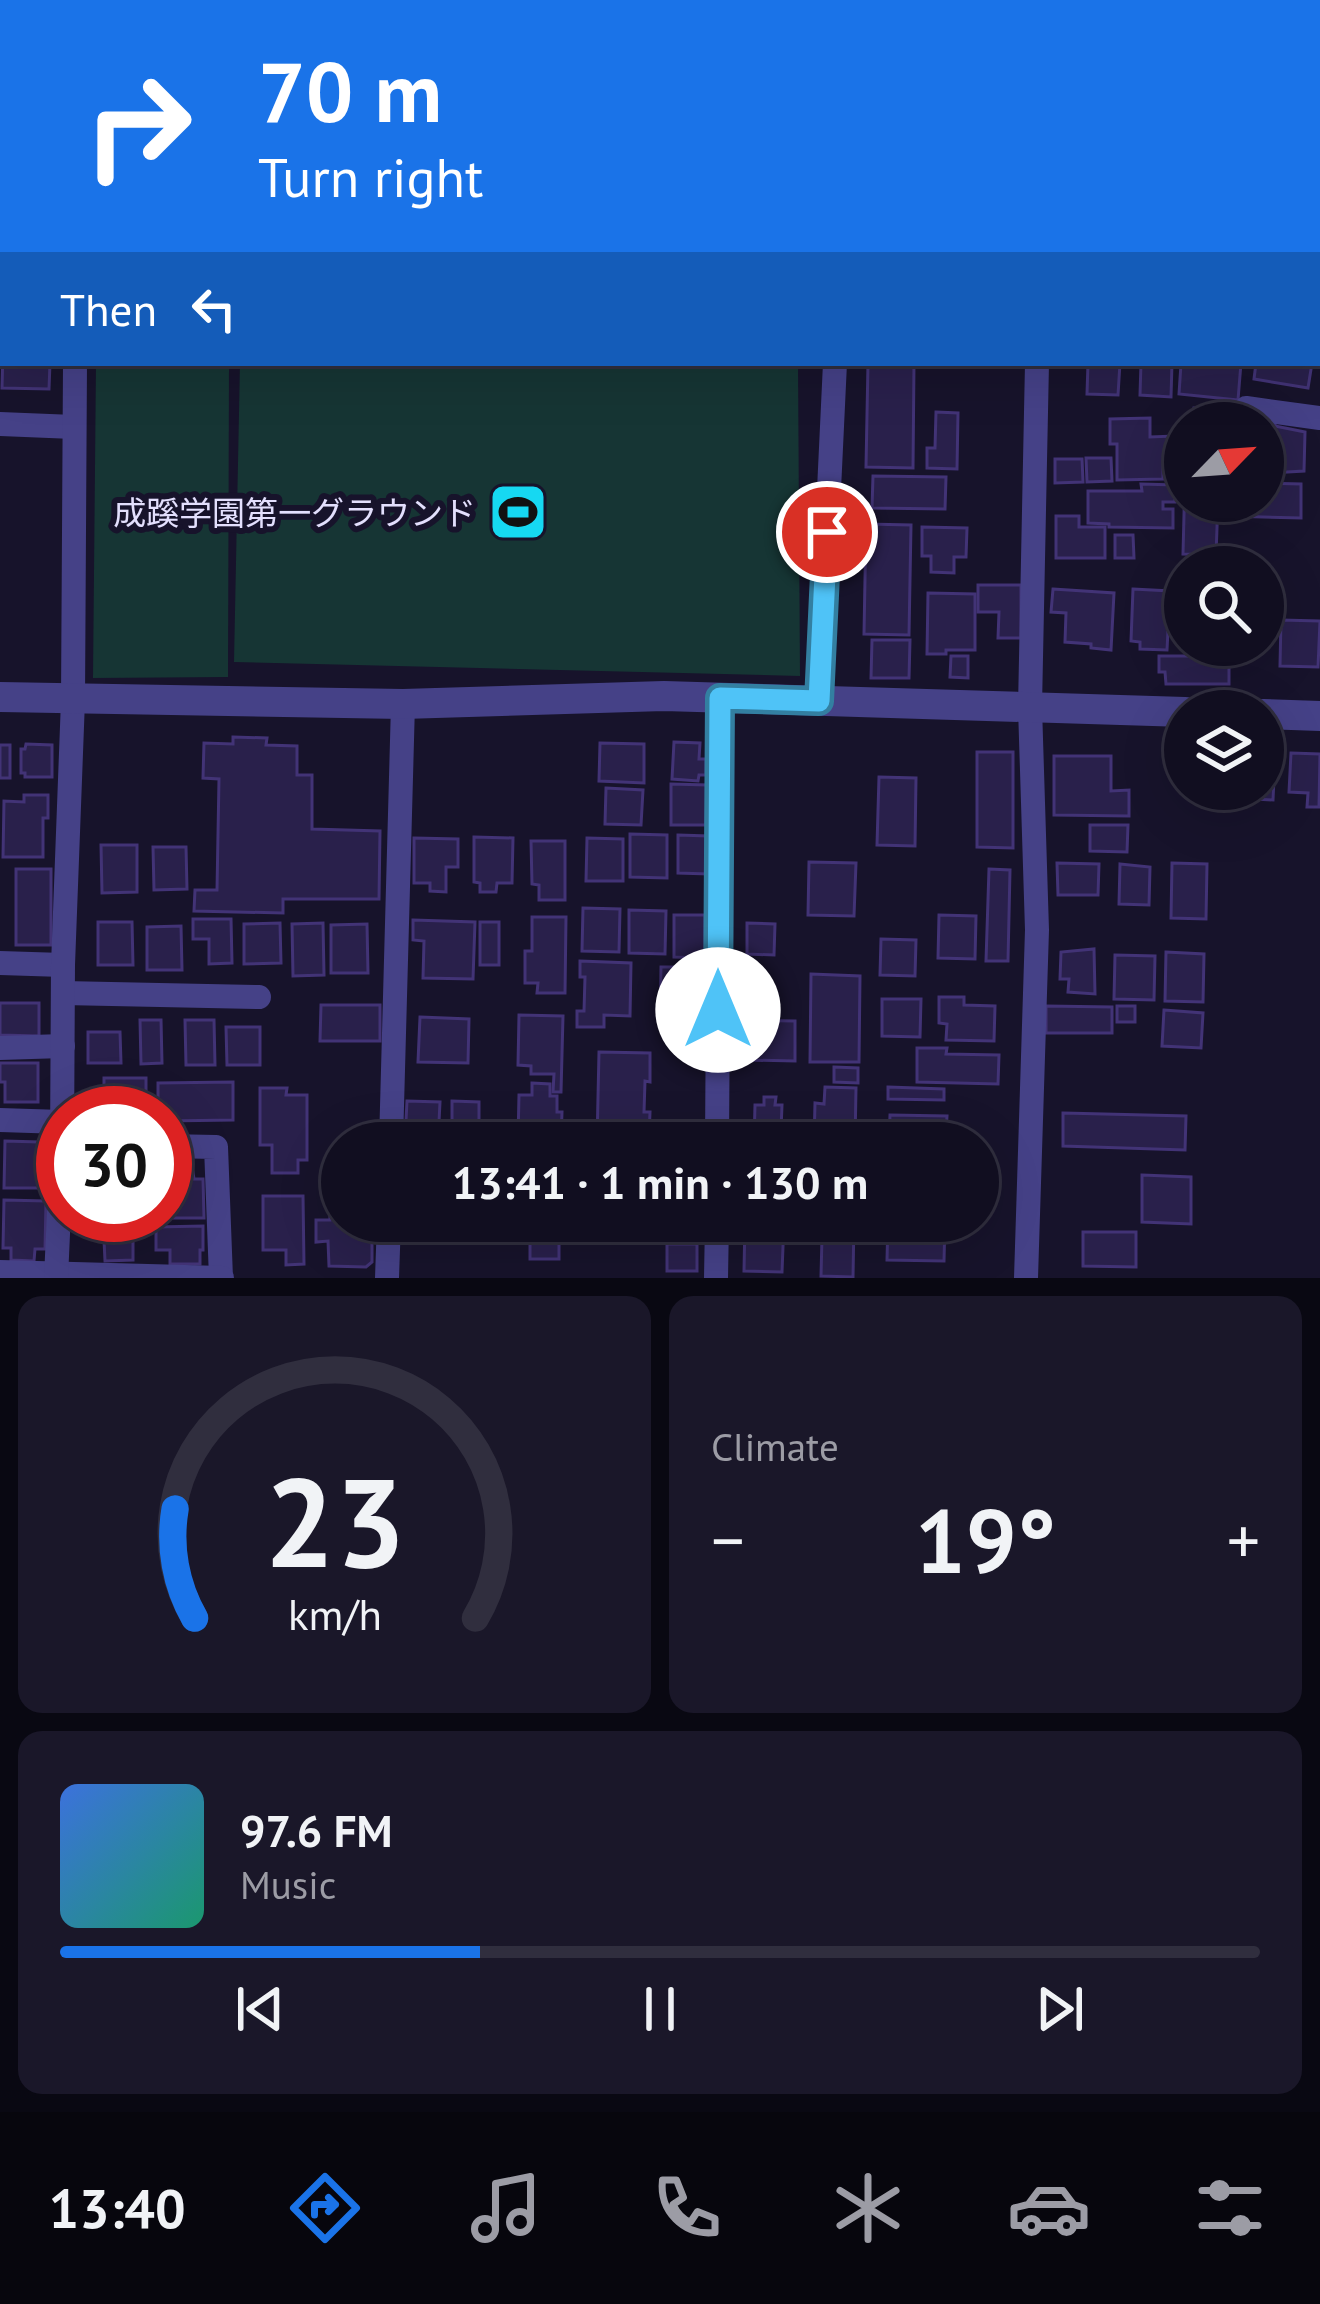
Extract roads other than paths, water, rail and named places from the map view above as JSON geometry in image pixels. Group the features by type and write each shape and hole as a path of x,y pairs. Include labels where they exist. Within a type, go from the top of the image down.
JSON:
{"street":[{"path":"62,1086 73,700 75,366"},
{"path":"819,701 836,366"},
{"path":"1026,1278 1037,929 1030,707 1037,366"},
{"path":"1284,413 1320,418"},
{"path":"0,424 74,427"},
{"path":"0,697 403,704 664,696 1164,711"},
{"path":"717,1122 720,698"},
{"path":"392,1122 403,704"},
{"path":"1284,715 1320,716"},
{"path":"0,963 63,965"},
{"path":"63,993 259,997"},
{"path":"0,1048 63,1046"},
{"path":"0,1120 36,1121"},
{"path":"0,1272 221,1278 216,1147 192,1147"},
{"path":"56,1275 58,1242"},
{"path":"387,1278 388,1242"},
{"path":"716,1278 717,1242"}],"place":[{"name":"成蹊学園第一グラウンド","path":"518,512"}]}
